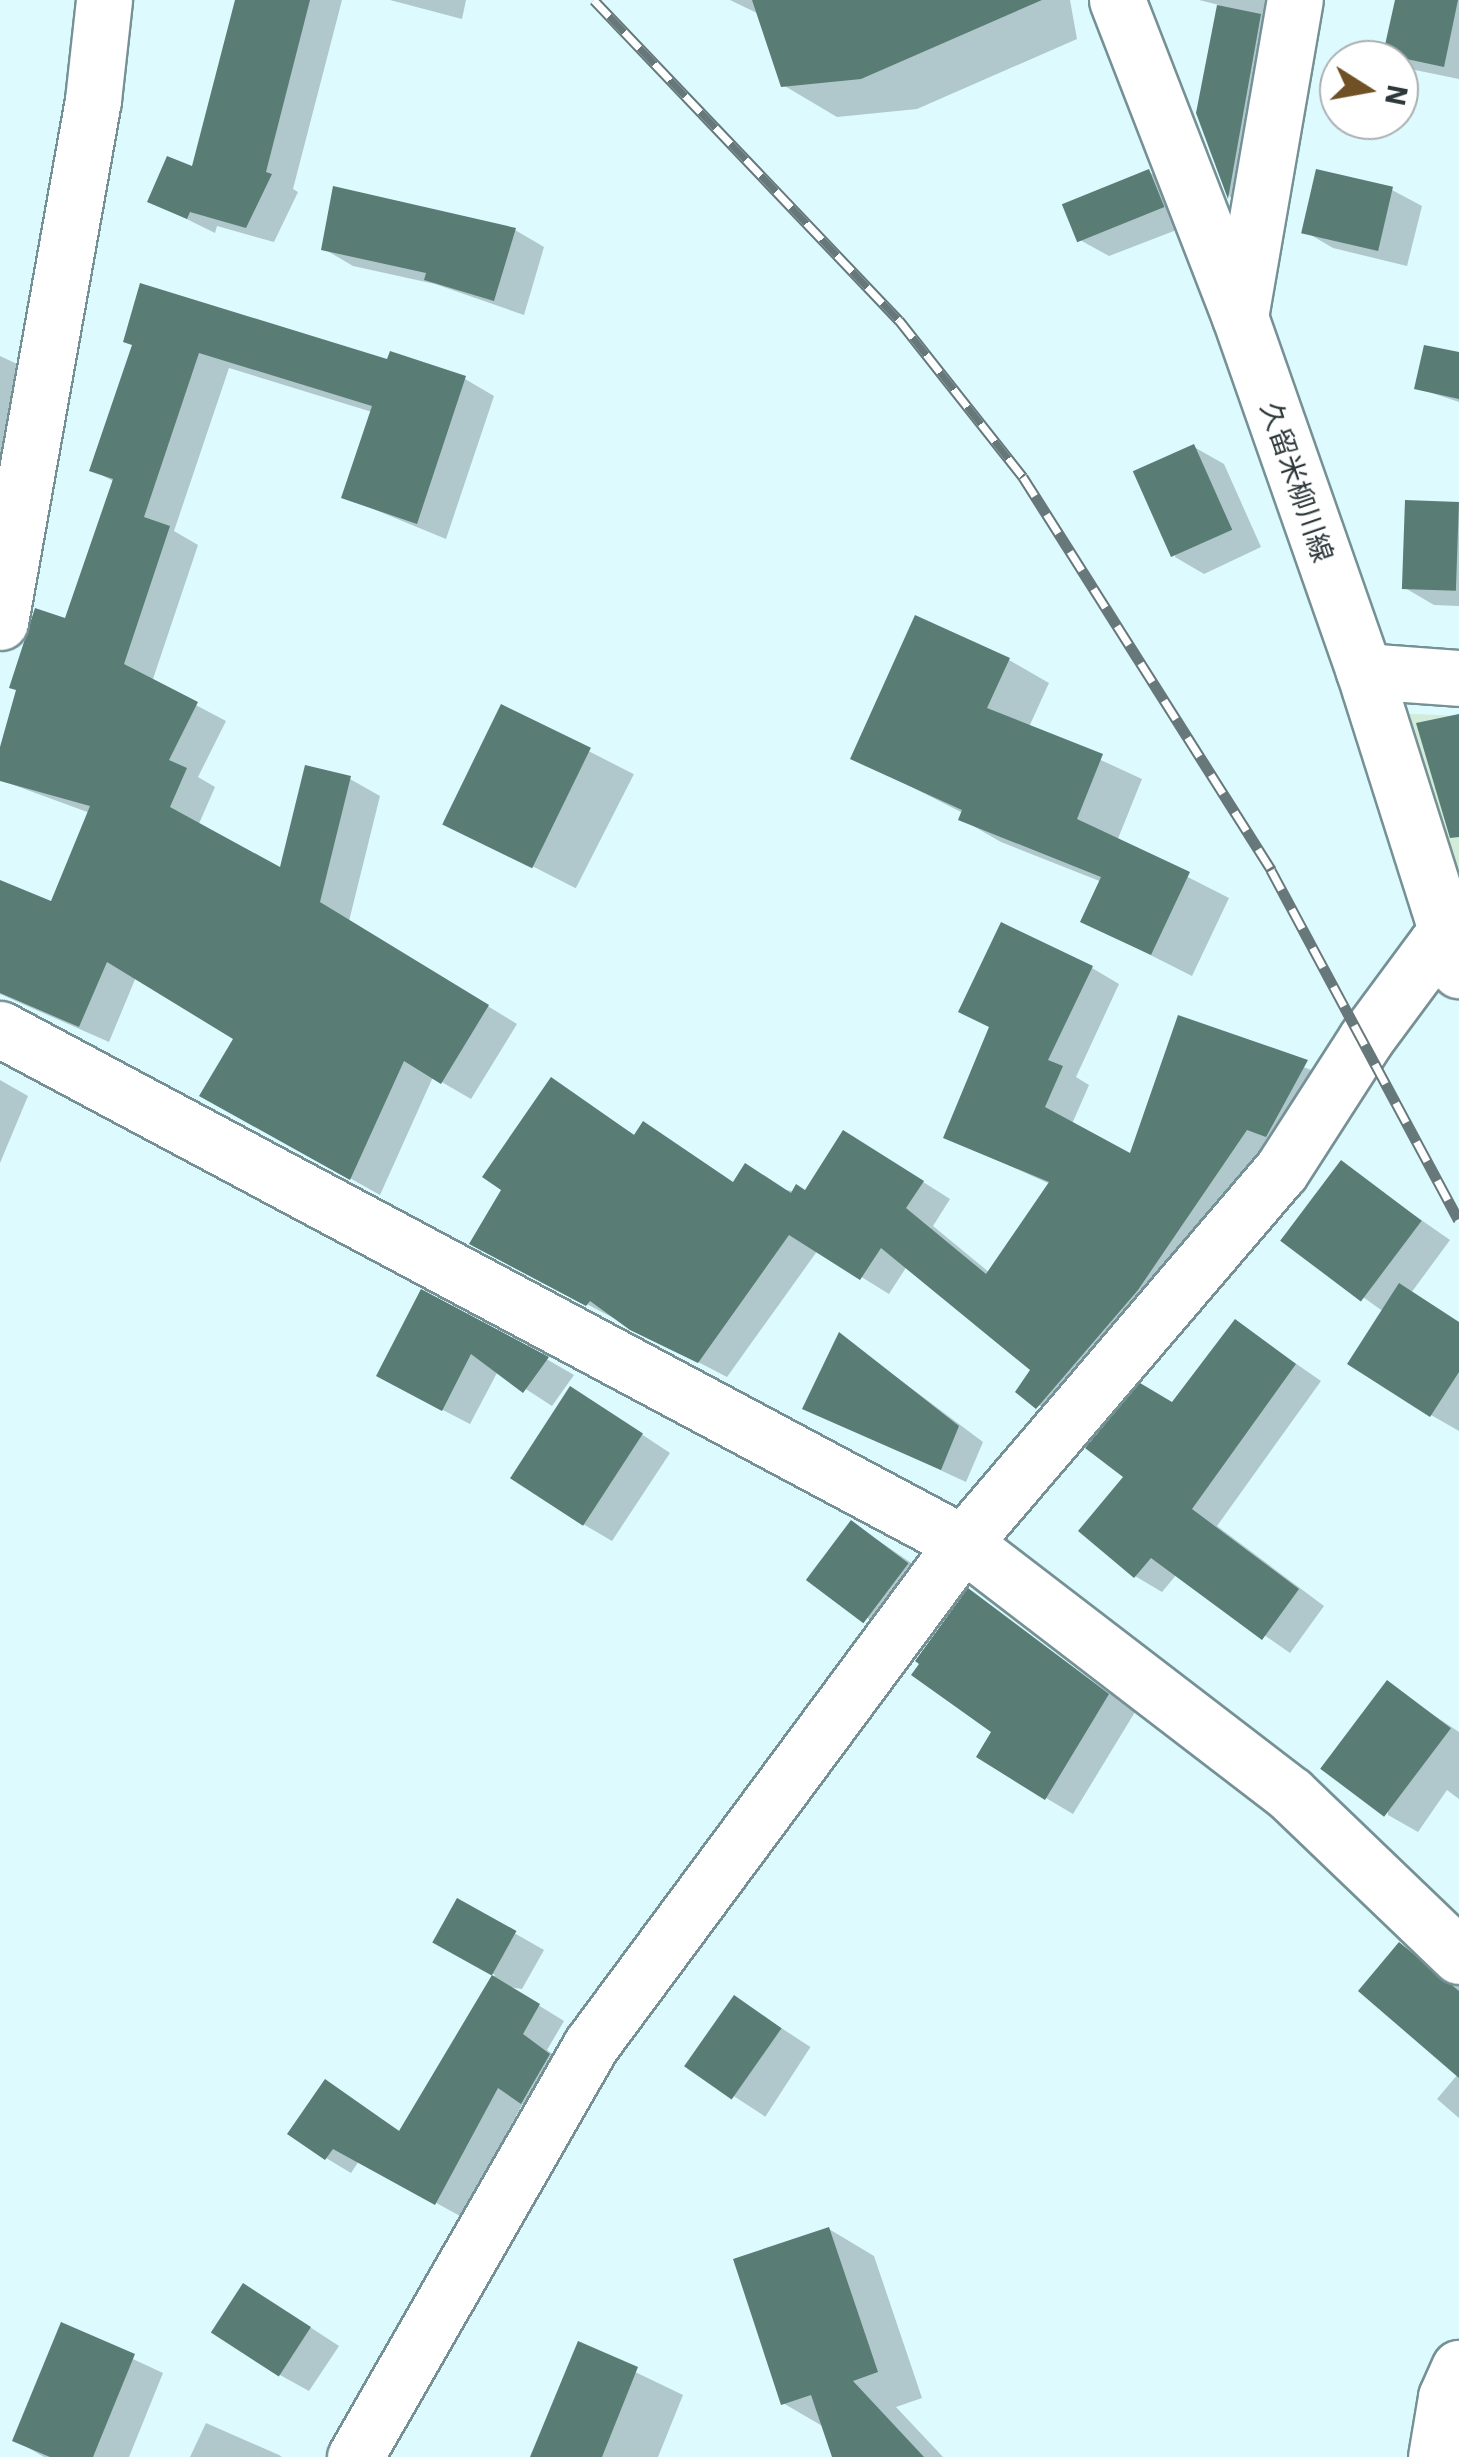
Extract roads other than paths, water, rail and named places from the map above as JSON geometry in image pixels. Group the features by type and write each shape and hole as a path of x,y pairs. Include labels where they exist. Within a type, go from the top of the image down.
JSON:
{"street":[{"path":"0,622 33,454 104,0"},
{"name":"久留米柳川線","path":"1118,0 1240,317 1364,671 1455,960"},
{"path":"1240,317 1294,0"},
{"path":"1364,671 1459,678"},
{"path":"355,2457 591,2046 963,1543 1281,1171 1365,1040 1436,944 1455,960"},
{"path":"0,1029 963,1543 1290,1794 1459,1956"},
{"path":"1436,2457 1446,2397 1459,2368"}],"railway":[{"path":"594,0 899,320 1023,477 1271,870 1459,1220"}]}
